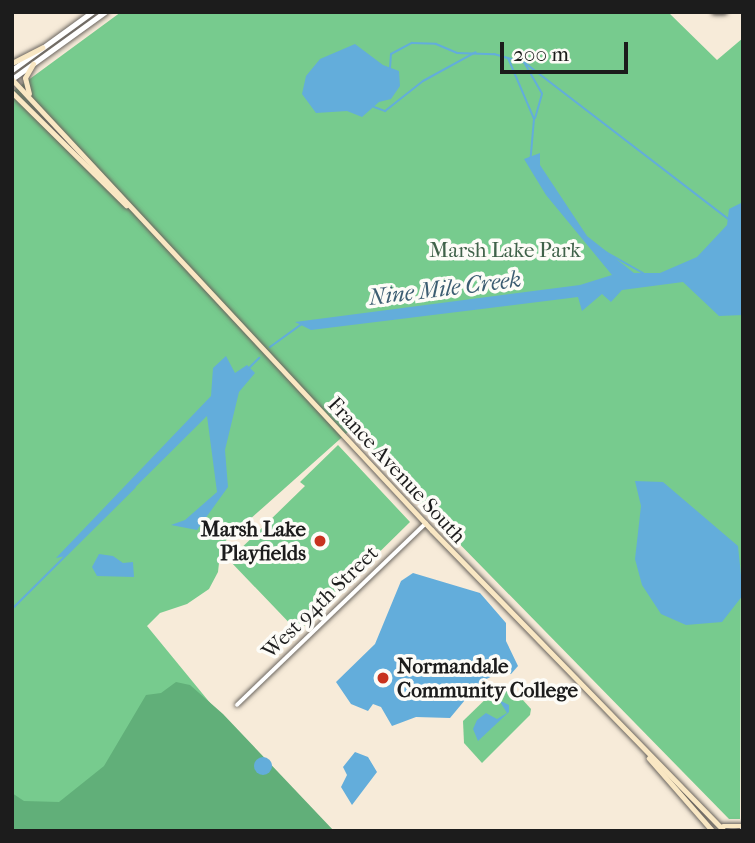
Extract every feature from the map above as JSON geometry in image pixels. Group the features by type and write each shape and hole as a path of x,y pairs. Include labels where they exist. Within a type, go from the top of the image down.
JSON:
{"main road":[{"path":"12,63 42,48"},
{"path":"33,64 25,82 36,104"},
{"name":"France Avenue South","path":"12,79 127,206 426,523 647,754 726,831"},
{"name":"France Avenue South","path":"12,94 127,206"},
{"name":"France Avenue South","path":"647,754 712,831"},
{"path":"715,820 727,827 742,828"}],"street":[{"path":"12,70 92,12"},
{"path":"12,79 105,12"},
{"name":"West 94th Street","path":"237,705 426,523"}],"green space":[{"name":"Marsh Lake Park","path":"121,12 668,12 717,60 743,38 740,819 729,819 349,431 221,545 218,572 209,589 187,604 160,613 147,626 220,715 12,831 12,92"},
{"name":"Marsh Lake Playfields","path":"338,445 410,522 298,632 229,560 305,486 300,482"},
{"path":"176,682 190,685 223,714 334,831 12,831 12,793 24,801 59,802 104,766 146,695 161,693"},
{"path":"512,688 531,709 530,715 482,763 464,743 463,721 495,690"}],"water":[{"path":"355,44 383,65 399,71 400,86 391,99 379,102 362,117 347,111 316,113 302,94 306,76 320,59"},
{"path":"540,153 540,165 587,236 634,273 660,273 697,257 727,225 729,209 743,202 743,315 719,316 683,282 622,290 611,302 602,294 582,311 578,297 311,330 295,322 580,285 612,275 546,195 524,159"},
{"path":"226,356 235,373 247,365 255,373 239,392 225,450 228,487 197,530 171,525 185,520 217,492 207,416 66,556 56,558 211,396 213,368"},
{"path":"635,481 663,482 738,546 743,595 722,622 686,625 661,614 642,585 635,559 641,506"},
{"path":"99,554 113,556 123,563 133,562 134,577 97,576 92,567"},
{"path":"413,573 480,593 506,623 506,641 518,666 511,674 497,674 480,682 450,718 416,717 392,726 381,707 373,704 368,711 351,704 336,682 375,644 401,581"},
{"path":"499,700 509,705 509,712 478,741 473,729 477,720 486,713 497,719 507,713"},
{"path":"355,752 368,757 377,772 352,805 341,787 347,775 343,767"},
{"path":"259,757 267,757 272,766 270,773 259,775 254,770 254,762"}],"waterway":[{"path":"390,68 391,54 412,43 436,44 457,53 494,54 525,63 728,219"},
{"path":"374,107 385,111 423,81 476,52"},
{"path":"508,58 534,119 531,157"},
{"path":"525,64 542,94 535,118"},
{"path":"602,250 643,273"},
{"name":"Nine Mile Creek","path":"270,347 302,324"},
{"name":"Nine Mile Creek","path":"248,369 259,358"},
{"name":"Nine Mile Creek","path":"12,609 135,487"}],"place":[{"name":"Marsh Lake Playfields","path":"320,541"},
{"name":"Normandale Community College","path":"383,678"}]}
